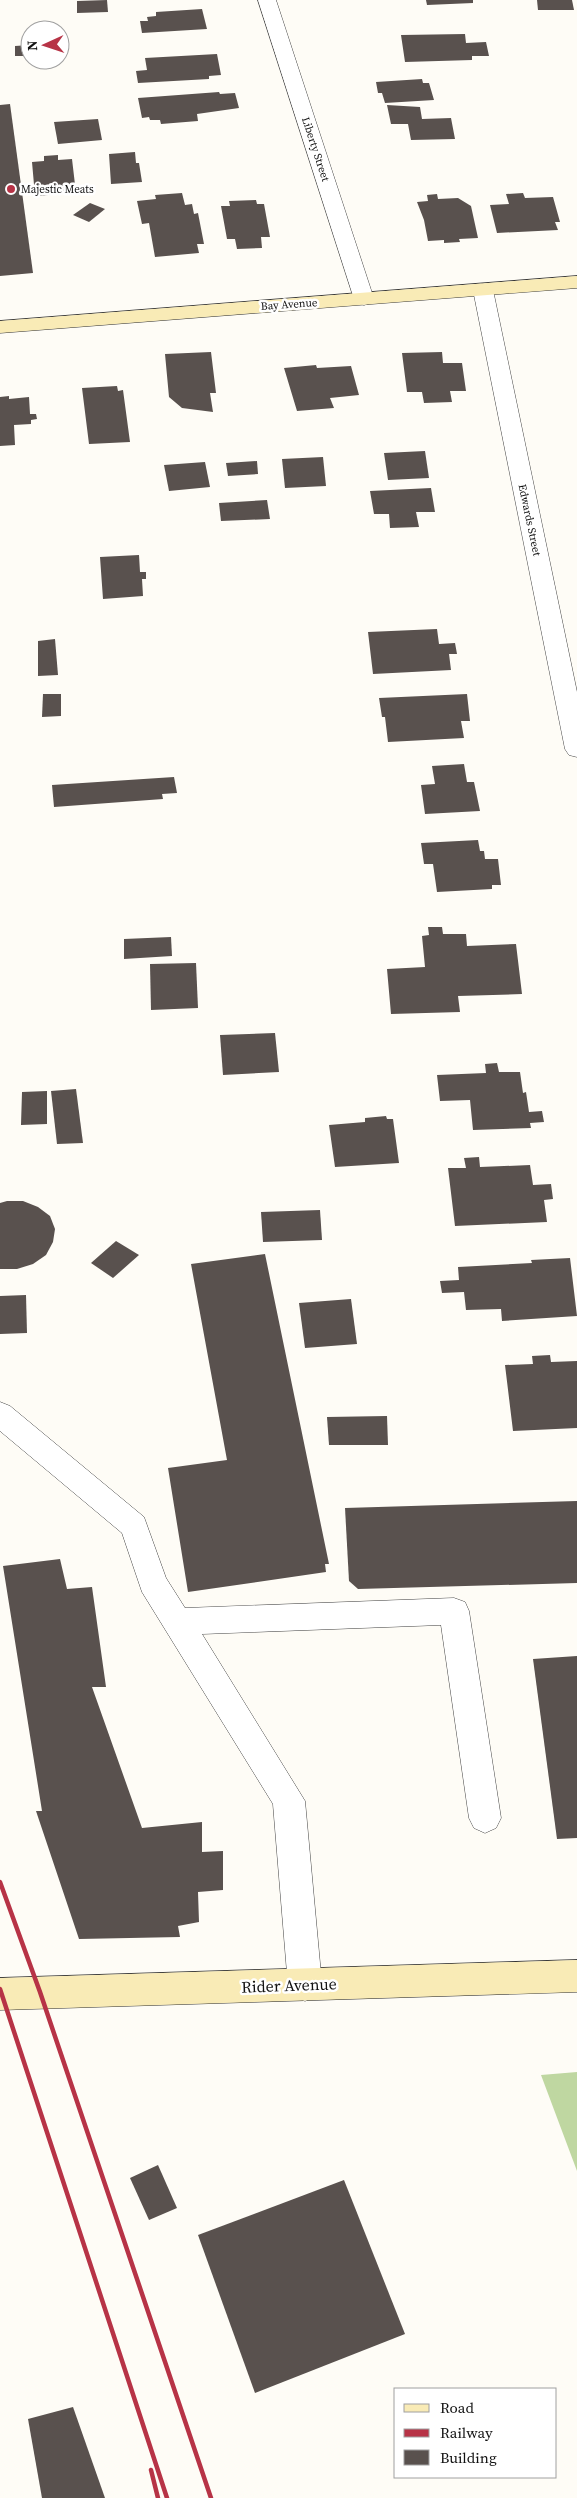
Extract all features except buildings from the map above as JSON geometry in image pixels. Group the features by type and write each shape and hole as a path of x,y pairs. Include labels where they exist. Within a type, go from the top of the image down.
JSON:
{"street":[{"name":"Liberty Street","path":"267,0 364,298"},
{"name":"Bay Avenue","path":"0,327 577,282"},
{"name":"Edwards Street","path":"483,290 577,749"},
{"path":"0,1414 134,1526 152,1583 288,1800 304,1985"},
{"path":"176,1622 454,1611 485,1818"},
{"name":"Rider Avenue","path":"0,1994 577,1976"}],"green space":[{"path":"577,2072 577,2171 541,2075"}],"railway":[{"path":"0,1882 40,1992 211,2498"},
{"path":"0,1989 167,2498"},
{"path":"151,2470 158,2498"}],"place":[{"name":"Majestic Meats","path":"11,189"}]}
